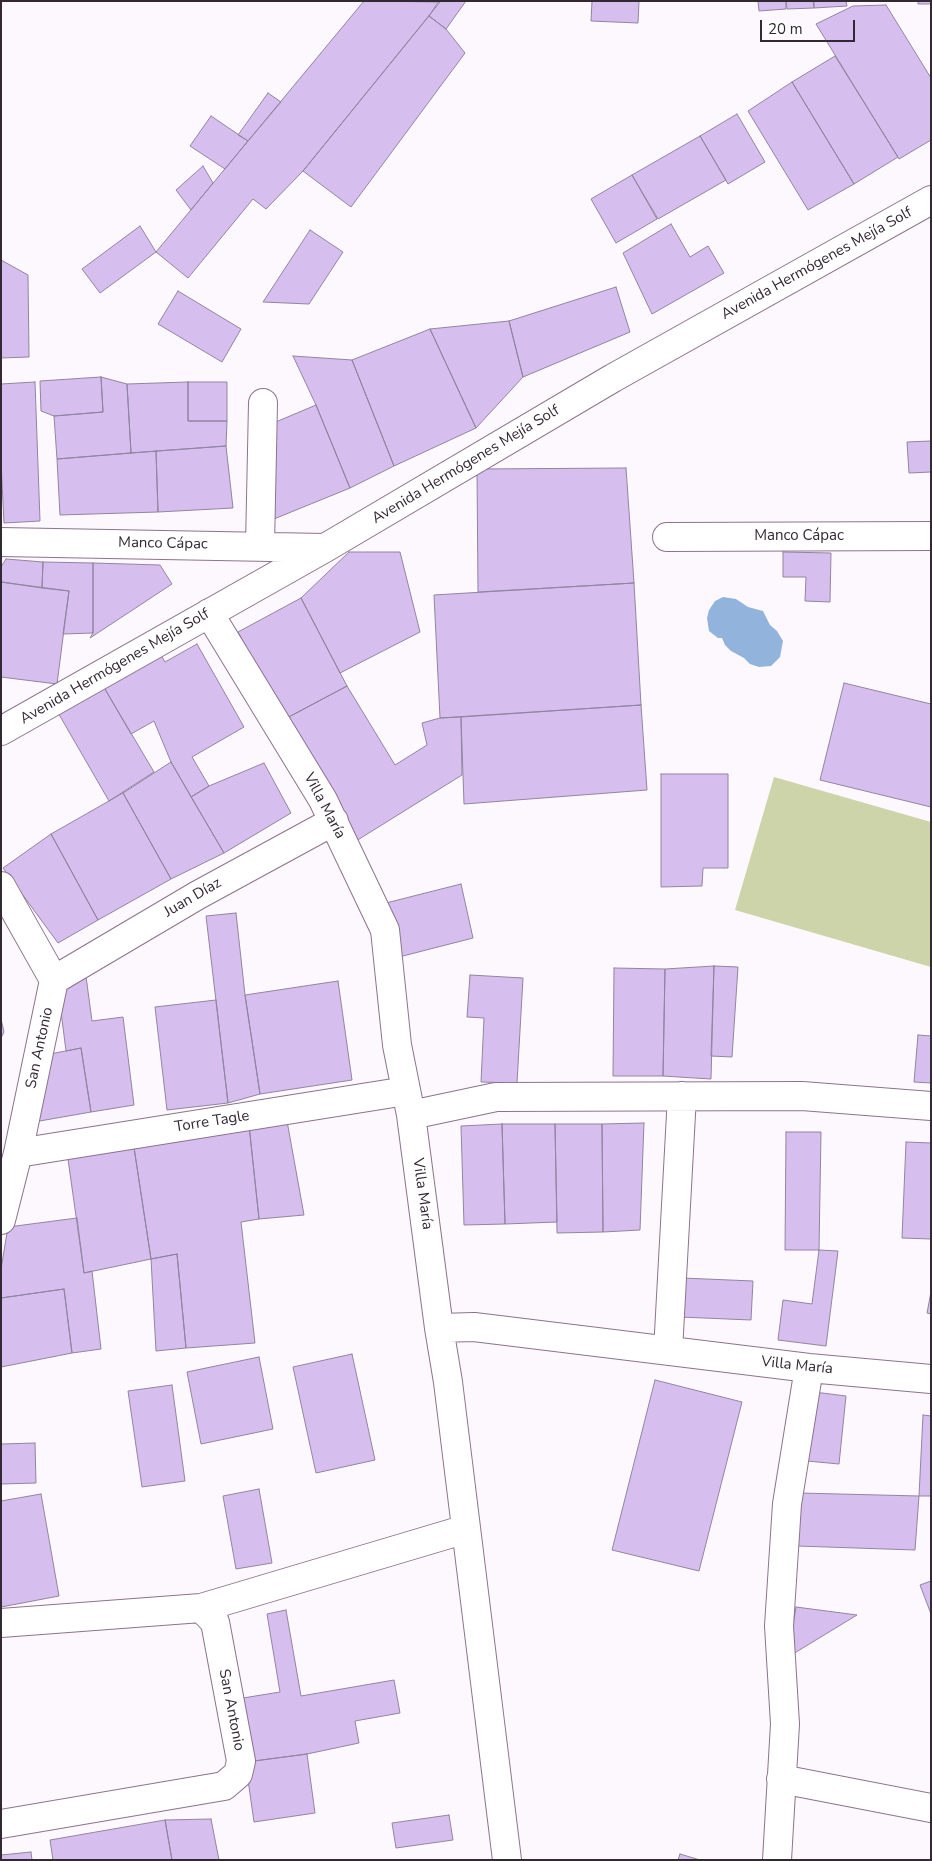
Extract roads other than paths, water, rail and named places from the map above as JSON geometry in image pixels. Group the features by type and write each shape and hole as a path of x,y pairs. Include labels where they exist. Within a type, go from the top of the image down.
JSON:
{"street":[{"name":"Avenida Hermógenes Mejía Solf","path":"1,731 325,548 613,378 931,200"},
{"path":"260,546 263,403"},
{"name":"Manco Cápac","path":"667,537 931,536"},
{"name":"Manco Cápac","path":"1,542 325,548"},
{"name":"Villa María","path":"210,613 324,800 385,930 397,1045 408,1103 439,1328 474,1327 808,1368 931,1379"},
{"name":"Juan Díaz","path":"54,980 198,895 334,821"},
{"path":"1,886 54,980"},
{"name":"San Antonio","path":"1,1220 18,1153 54,980"},
{"path":"668,1351 682,1096"},
{"name":"Torre Tagle","path":"18,1153 408,1103 496,1097 802,1096 931,1106"},
{"path":"439,1328 448,1382 484,1663 507,1860"},
{"path":"777,1860 785,1724 779,1626 786,1504 808,1368"},
{"path":"1,1623 201,1608 466,1529"},
{"name":"San Antonio","path":"1,1824 224,1786 238,1774 241,1761 215,1622 201,1608"},
{"path":"781,1779 931,1808"}],"water":[{"path":"723,597 736,599 748,607 763,611 770,625 777,631 783,641 780,657 771,666 759,667 750,664 744,658 731,651 725,645 722,638 718,638 709,631 707,618 709,610 715,601"}]}
